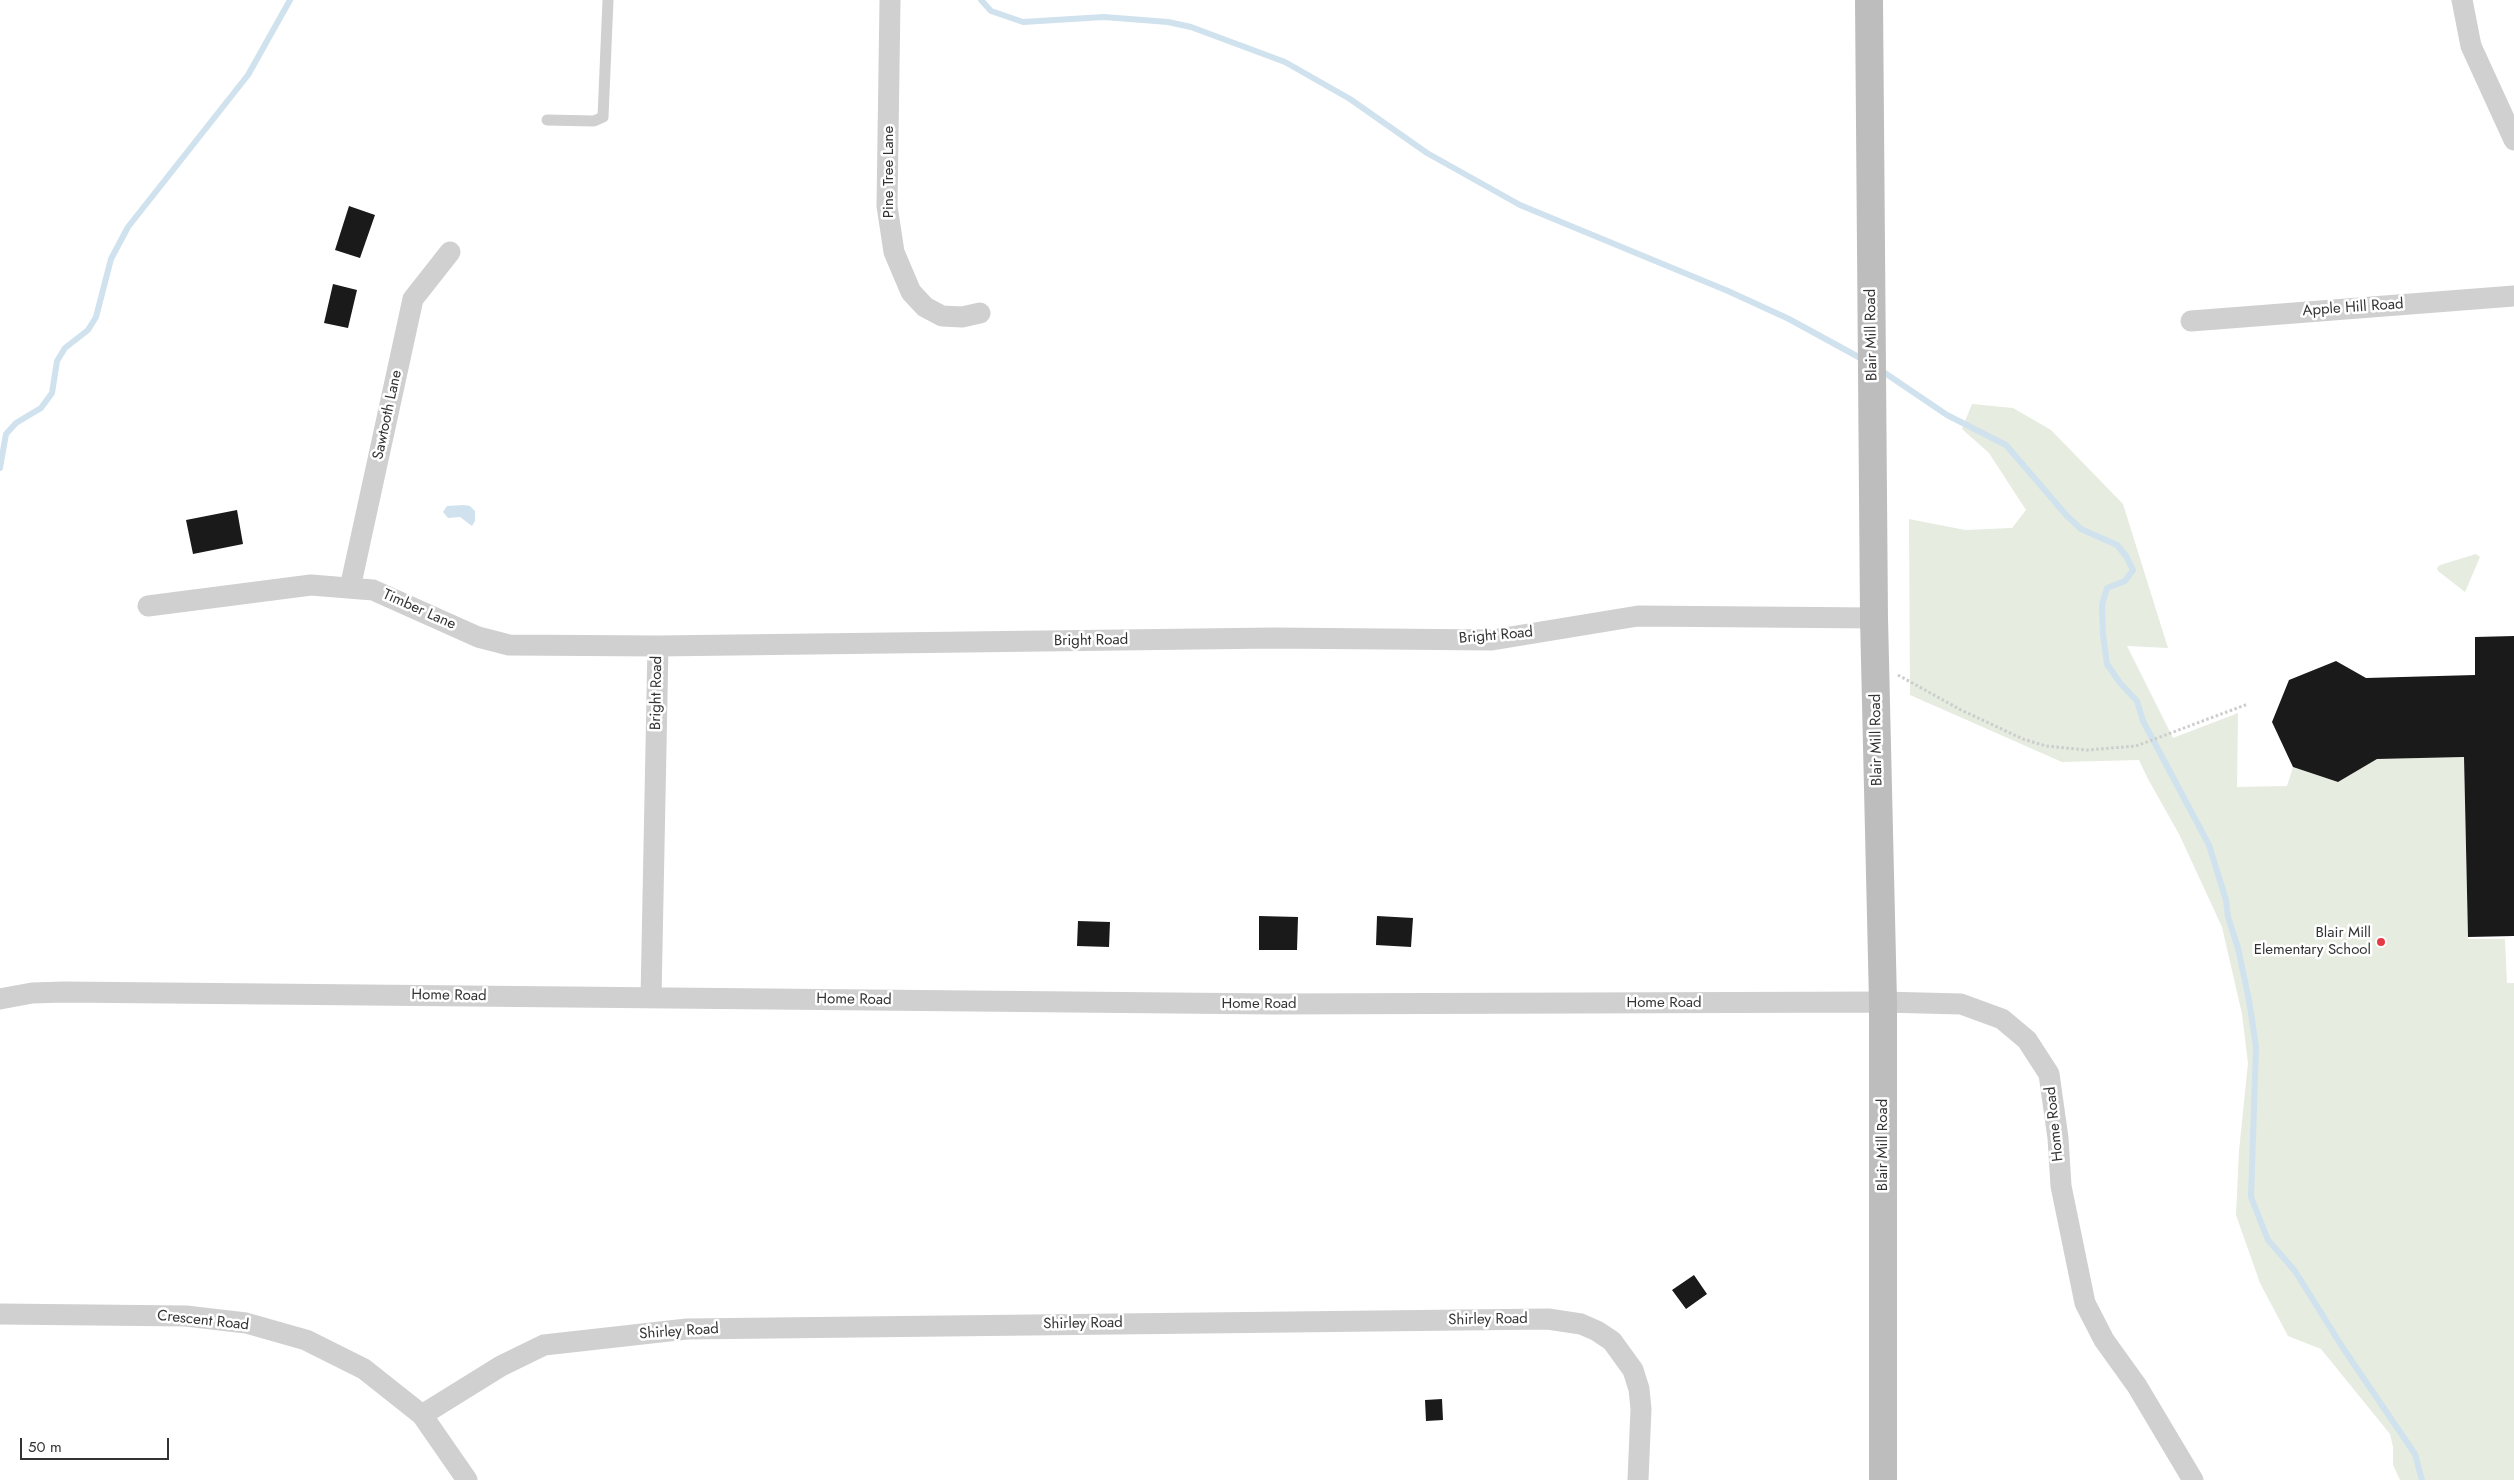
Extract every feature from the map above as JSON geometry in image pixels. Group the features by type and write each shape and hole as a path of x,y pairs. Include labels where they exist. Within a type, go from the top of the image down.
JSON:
{"main road":[{"name":"Blair Mill Road","path":"1869,0 1874,618 1882,1002 1882,1480"}],"street":[{"name":"Pine Tree Lane","path":"890,0 887,206 894,252 911,292 925,307 942,316 962,317 980,314"},
{"path":"2462,0 2471,46 2514,140"},
{"name":"Sawtooth Lane","path":"350,588 413,299 450,252"},
{"name":"Apple Hill Road","path":"2192,320 2514,296"},
{"name":"Timber Lane","path":"148,606 311,585 350,588 373,590 478,637 509,645 658,646"},
{"name":"Bright Road","path":"651,998 658,646 1274,638 1492,640 1638,616 1874,618"},
{"name":"Home Road","path":"0,998 32,993 64,992 1274,1004 1882,1002 1961,1004 2002,1018 2027,1040 2048,1074 2058,1138 2061,1186 2085,1303 2104,1340 2137,1386 2193,1480"},
{"name":"Crescent Road","path":"0,1314 186,1316 246,1323 306,1340 364,1369 422,1415 467,1480"},
{"name":"Shirley Road","path":"422,1415 501,1366 544,1345 687,1329 1548,1319 1581,1324 1597,1331 1612,1341 1633,1370 1639,1389 1641,1409 1638,1480"}],"lane":[{"path":"547,120 594,121 603,117 608,0"}],"path":[{"path":"1876,663 1961,710 2023,739 2046,746 2087,750 2136,746 2248,704"}],"shaded area":[{"path":"1972,404 2013,408 2051,430 2123,504 2168,648 2127,646 2173,738 2238,713 2237,787 2287,786 2293,767 2338,782 2377,759 2464,757 2468,939 2505,939 2507,983 2514,983 2514,1480 2400,1480 2393,1465 2393,1447 2390,1434 2321,1349 2288,1336 2260,1283 2236,1215 2239,1151 2248,1063 2242,1014 2222,927 2179,834 2139,760 2062,762 1910,695 1909,519 1965,530 2012,528 2026,510 1989,453 1962,429"},
{"path":"2476,554 2480,557 2465,592 2438,571 2437,568 2440,565"}],"water":[{"path":"447,506 470,506 475,511 475,521 472,526 460,517 448,518 443,512"}],"building":[{"path":"349,206 375,215 360,258 335,250"},
{"path":"333,284 357,290 348,328 324,323"},
{"path":"237,510 243,544 193,554 186,520"},
{"path":"2514,636 2514,936 2468,937 2464,757 2377,759 2338,782 2293,767 2272,722 2289,680 2336,661 2366,678 2475,675 2475,637"},
{"path":"1259,916 1298,917 1297,950 1259,950"},
{"path":"1377,916 1413,918 1411,947 1376,945"},
{"path":"1078,921 1110,922 1109,947 1077,946"},
{"path":"1694,1275 1707,1294 1686,1309 1672,1290"},
{"path":"1442,1399 1443,1420 1426,1421 1425,1400"}],"waterway":[{"path":"0,468 6,434 16,423 41,408 52,393 57,361 65,348 88,330 96,317 111,259 128,227 248,75 290,0"},
{"path":"981,0 991,11 1023,22 1104,17 1168,22 1191,27 1285,62 1350,99 1427,153 1520,205 1728,291 1789,319 1864,360"},
{"path":"1879,369 1947,415 2006,445 2067,516 2081,529 2117,545 2126,556 2133,570 2125,581 2107,588 2102,605 2103,635 2107,664 2120,683 2137,701 2143,721 2209,845 2226,900 2228,917 2238,948 2249,1000 2256,1047 2251,1197 2268,1240 2295,1271 2343,1348 2415,1454 2422,1480"}],"place":[{"name":"Blair Mill Elementary School","path":"2381,942"}]}
